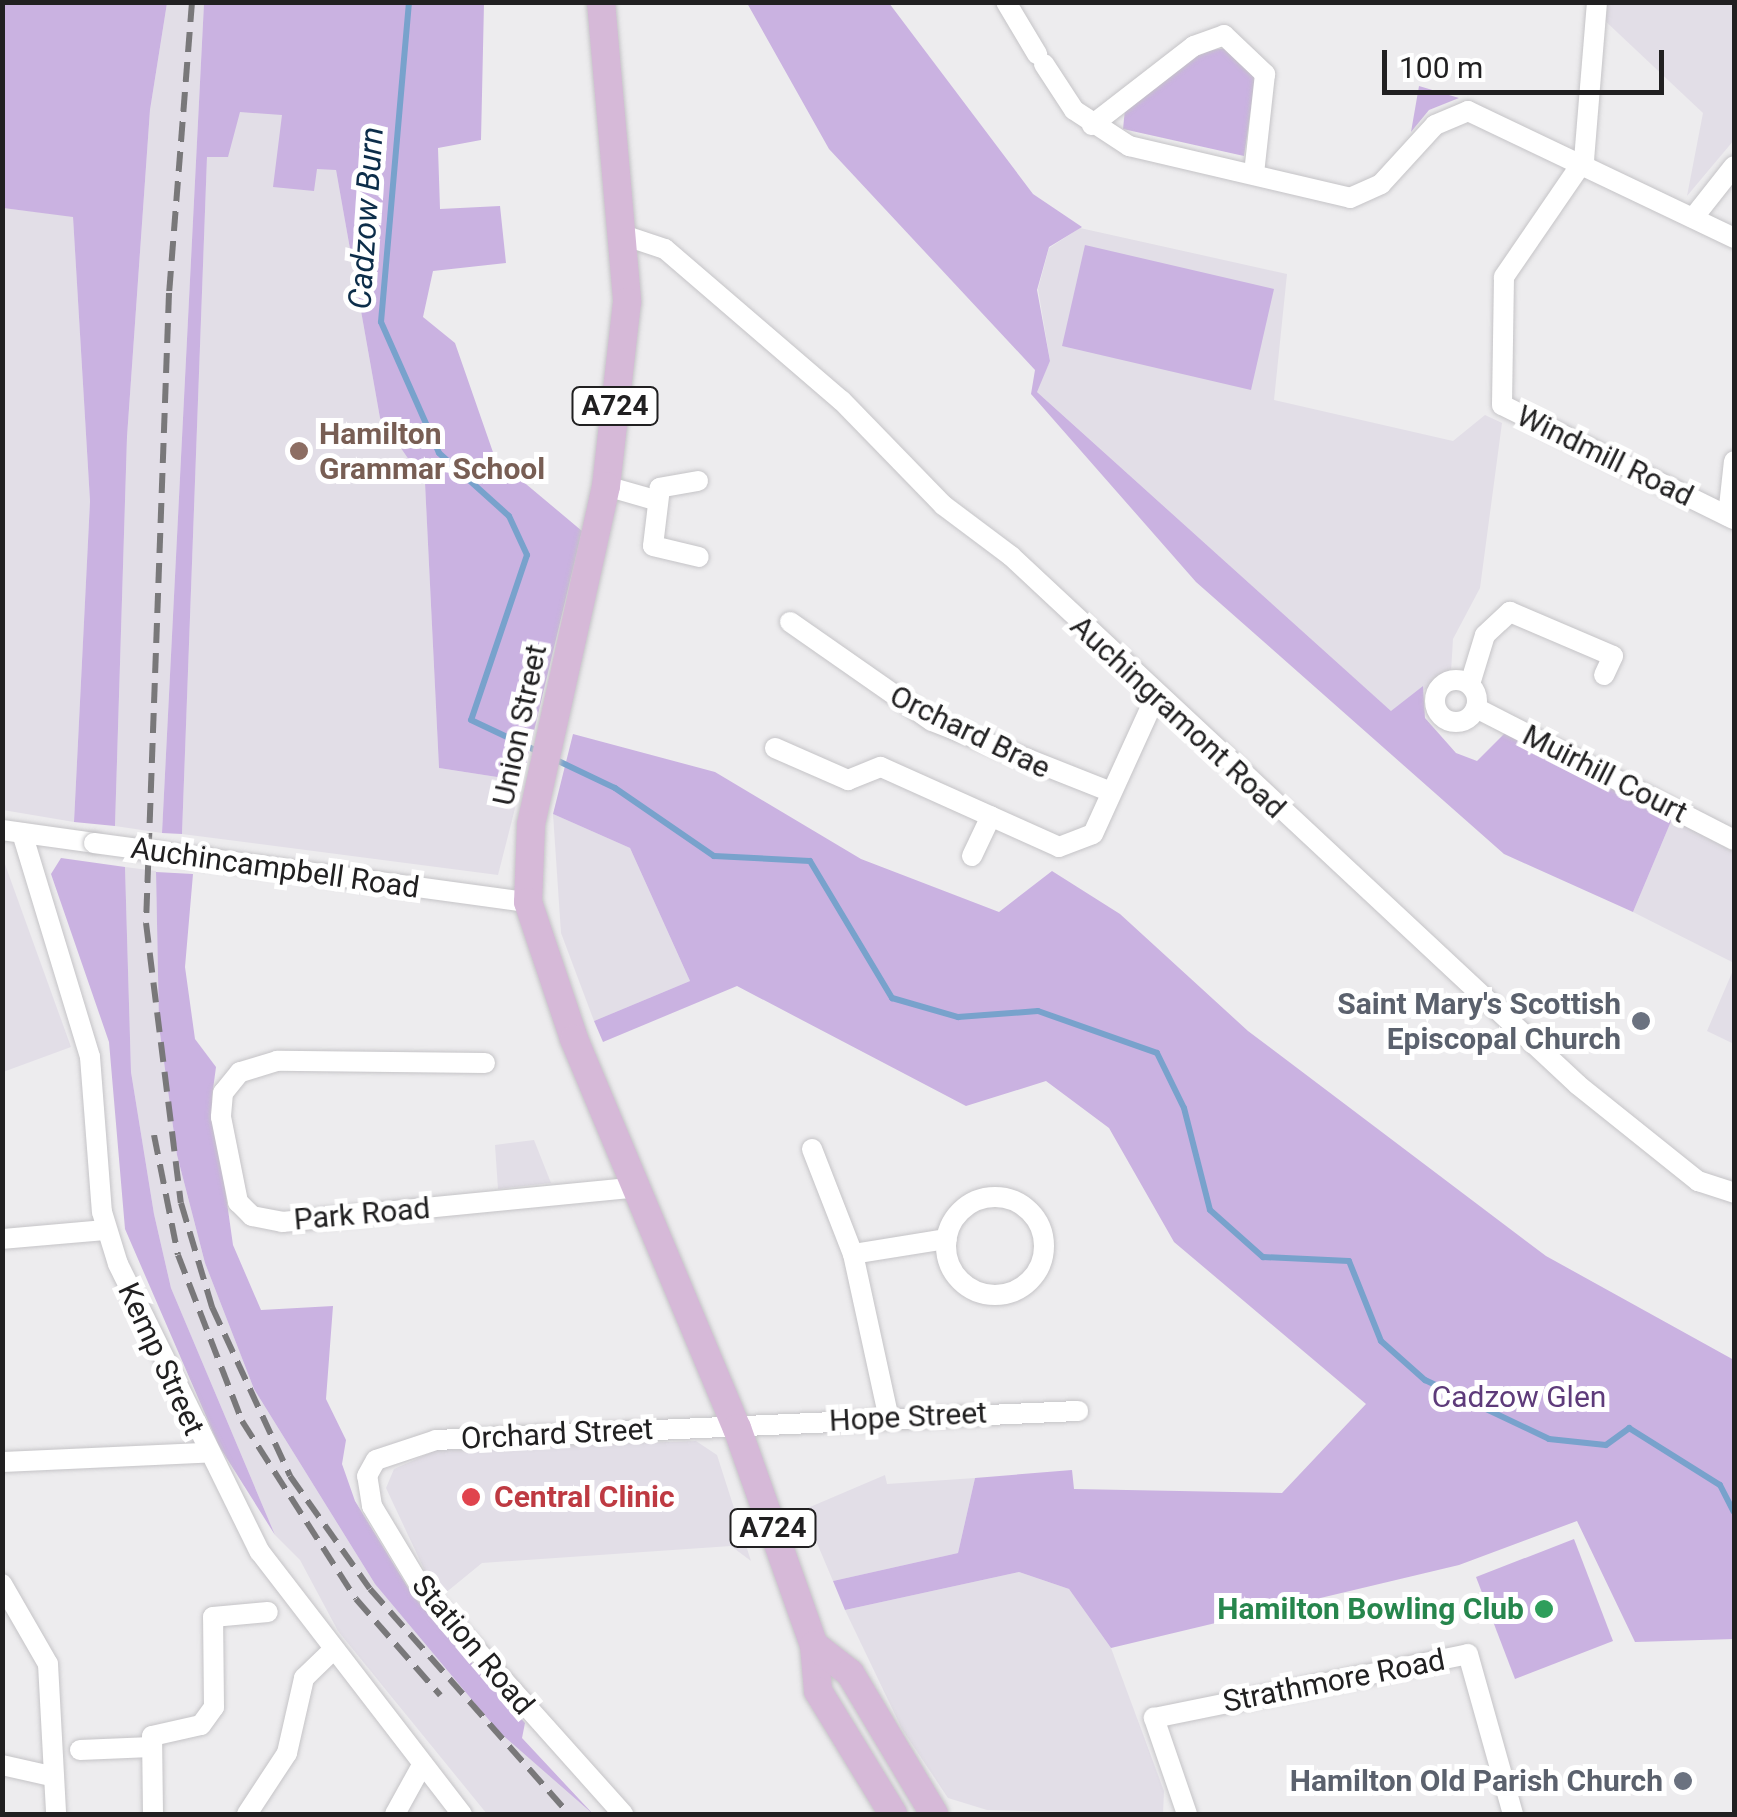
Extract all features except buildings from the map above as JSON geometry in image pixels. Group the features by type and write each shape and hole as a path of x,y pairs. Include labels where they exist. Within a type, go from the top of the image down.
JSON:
{"main road":[{"name":"Union Street","path":"601,2 626,236 606,486 537,790 528,902 638,1187 737,1428"},
{"name":"A724","path":"737,1428 814,1644 818,1691 893,1814"},
{"path":"814,1644 850,1673 934,1814"}],"street":[{"path":"1006,2 1040,59 1092,125 1129,146 1362,196 1434,125 1468,110 1584,160 1734,238"},
{"path":"1584,160 1596,2"},
{"path":"1092,125 1194,46 1224,35 1265,74 1254,174"},
{"name":"Windmill Road","path":"1584,160 1504,277 1502,405 1731,518"},
{"path":"1693,218 1734,166"},
{"name":"Auchingramont Road","path":"626,236 665,249 842,401 942,505 1011,556 1156,696 1578,1085 1698,1181 1734,1194"},
{"path":"1731,518 1734,460"},
{"path":"698,481 667,482 658,500 652,546 698,557"},
{"path":"606,486 658,500"},
{"path":"1476,708 1470,684 1485,635 1510,612 1613,656 1604,675"},
{"name":"Orchard Brae","path":"790,622 932,721 1109,791"},
{"name":"Muirhill Court","path":"1470,684 1446,682 1436,705 1455,722 1476,708 1734,840"},
{"path":"775,748 848,780 881,767 991,816 1044,847 1080,843 1156,696"},
{"path":"972,856 991,816"},
{"name":"Auchincampbell Road","path":"12,832 528,902"},
{"name":"Kemp Street","path":"12,832 90,1057 104,1230 204,1453 332,1651 462,1814"},
{"name":"Park Road","path":"485,1062 277,1061 240,1072 223,1092 221,1117 238,1202 252,1216 282,1222 638,1187"},
{"path":"812,1149 852,1254 888,1415"},
{"path":"852,1254 947,1239 977,1200 1010,1200 1037,1220 1044,1253 1028,1283 997,1296 965,1285 947,1239"},
{"path":"2,1238 104,1230"},
{"name":"Hope Street","path":"737,1428 888,1415 1078,1411"},
{"name":"Orchard Street","path":"381,1457 436,1440 737,1428"},
{"path":"2,1462 204,1453"},
{"name":"Station Road","path":"381,1457 367,1476 372,1506 422,1589 623,1814"},
{"path":"2,1584 48,1664 56,1814"},
{"path":"152,1814 150,1747 164,1730 210,1719 212,1617 268,1612"},
{"path":"247,1814 287,1753 304,1678 332,1651"},
{"name":"Strathmore Road","path":"1187,1814 1154,1718 1468,1654 1513,1814"},
{"path":"80,1750 150,1747"},
{"path":"2,1765 51,1776"},
{"path":"395,1814 422,1766"}],"shaded area":[{"path":"167,3 204,3 162,833 115,826 127,437 150,110"},
{"name":"Hamilton Grammar School","path":"243,3 336,170 380,418 425,483 439,768 522,781 498,875 182,834 207,156"},
{"path":"1604,3 1734,3 1734,140 1687,196 1703,113 1601,17"},
{"path":"2,208 73,216 90,501 74,822 3,810"},
{"path":"1080,228 1287,274 1274,400 1453,441 1485,415 1502,423 1480,588 1453,639 1451,672 1392,712 1036,391 1050,361 1038,289 1049,248"},
{"path":"553,814 630,848 690,981 594,1021 561,933"},
{"path":"1672,819 1734,852 1734,963 1633,912"},
{"path":"2,856 71,1047 3,1072 2,1072"},
{"path":"125,867 156,871 159,1026 177,1155 205,1263 254,1389 375,1584 499,1732 521,1738 593,1814 487,1814 338,1631 300,1560 275,1535 171,1288 154,1214 131,1072"},
{"path":"1734,968 1734,1044 1707,1031"},
{"path":"534,1140 551,1183 498,1189 495,1145"},
{"path":"696,1441 717,1455 751,1561 731,1546 482,1563 438,1599 386,1488 394,1469 437,1450"},
{"path":"885,1475 887,1484 975,1478 958,1553 833,1581 803,1510"},
{"path":"1019,1572 1069,1589 1111,1648 1164,1791 1163,1814 987,1810 948,1798 902,1729 845,1610"}],"green space":[{"path":"2,3 167,3 150,110 127,437 115,826 74,822 90,501 73,217 3,208"},
{"path":"204,3 484,3 481,140 438,148 440,209 500,206 506,263 433,271 423,317 455,343 495,458 582,531 522,781 439,768 425,483 380,418 336,170 317,169 314,191 273,187 282,115 240,112 228,157 207,157 182,834 162,833"},
{"path":"747,3 889,3 1033,194 1082,227 1049,247 1037,290 1050,361 1037,392 1391,711 1423,686 1425,718 1456,753 1477,761 1508,730 1672,819 1633,912 1504,854 1196,582 1031,394 1035,370 829,149"},
{"path":"1227,48 1256,76 1244,156 1123,129 1125,109 1203,51"},
{"path":"1419,86 1459,98 1429,110 1411,132"},
{"path":"1085,245 1274,289 1251,390 1062,346"},
{"name":"Cadzow Glen","path":"573,734 715,772 861,859 999,912 1052,871 1120,914 1248,1031 1546,1256 1734,1360 1734,1639 1635,1642 1577,1521 1459,1565 1111,1648 1069,1589 1019,1572 845,1610 833,1581 958,1553 975,1478 1072,1470 1074,1489 1282,1493 1366,1404 1174,1242 1109,1128 1046,1081 966,1106 737,986 603,1042 594,1021 690,981 630,848 553,814"},
{"path":"61,858 125,867 131,1072 154,1214 171,1288 275,1535 219,1446 125,1229 109,1042 51,874"},
{"path":"156,872 193,874 185,967 195,1039 216,1067 212,1097 233,1245 261,1310 333,1306 326,1399 346,1440 342,1464 355,1501 413,1596 525,1723 522,1738 593,1814 499,1732 375,1584 254,1389 205,1263 177,1155 159,1026"},
{"name":"Hamilton Bowling Club","path":"1574,1539 1613,1641 1515,1679 1476,1577"}],"waterway":[{"name":"Cadzow Burn","path":"409,2 381,322 439,453 509,516 527,555 471,720 541,753"},
{"name":"Cadzow Burn","path":"552,758 615,788 714,856 810,861 892,998 958,1017 1038,1011 1157,1053 1184,1108 1210,1210 1263,1257 1349,1261 1381,1341 1425,1380 1549,1439 1606,1445 1629,1428 1720,1485 1734,1512"}],"railway":[{"path":"192,2 169,293 146,923 181,1203 212,1307 290,1476 370,1589 569,1814"},
{"path":"154,1135 178,1255 242,1421 356,1599 440,1695"}],"place":[{"name":"Hamilton Grammar School","path":"299,451"},
{"name":"Saint Mary's Scottish Episcopal Church","path":"1641,1021"},
{"name":"Central Clinic","path":"471,1497"},
{"name":"Hamilton Bowling Club","path":"1544,1609"},
{"name":"Hamilton Old Parish Church","path":"1683,1781"}]}
